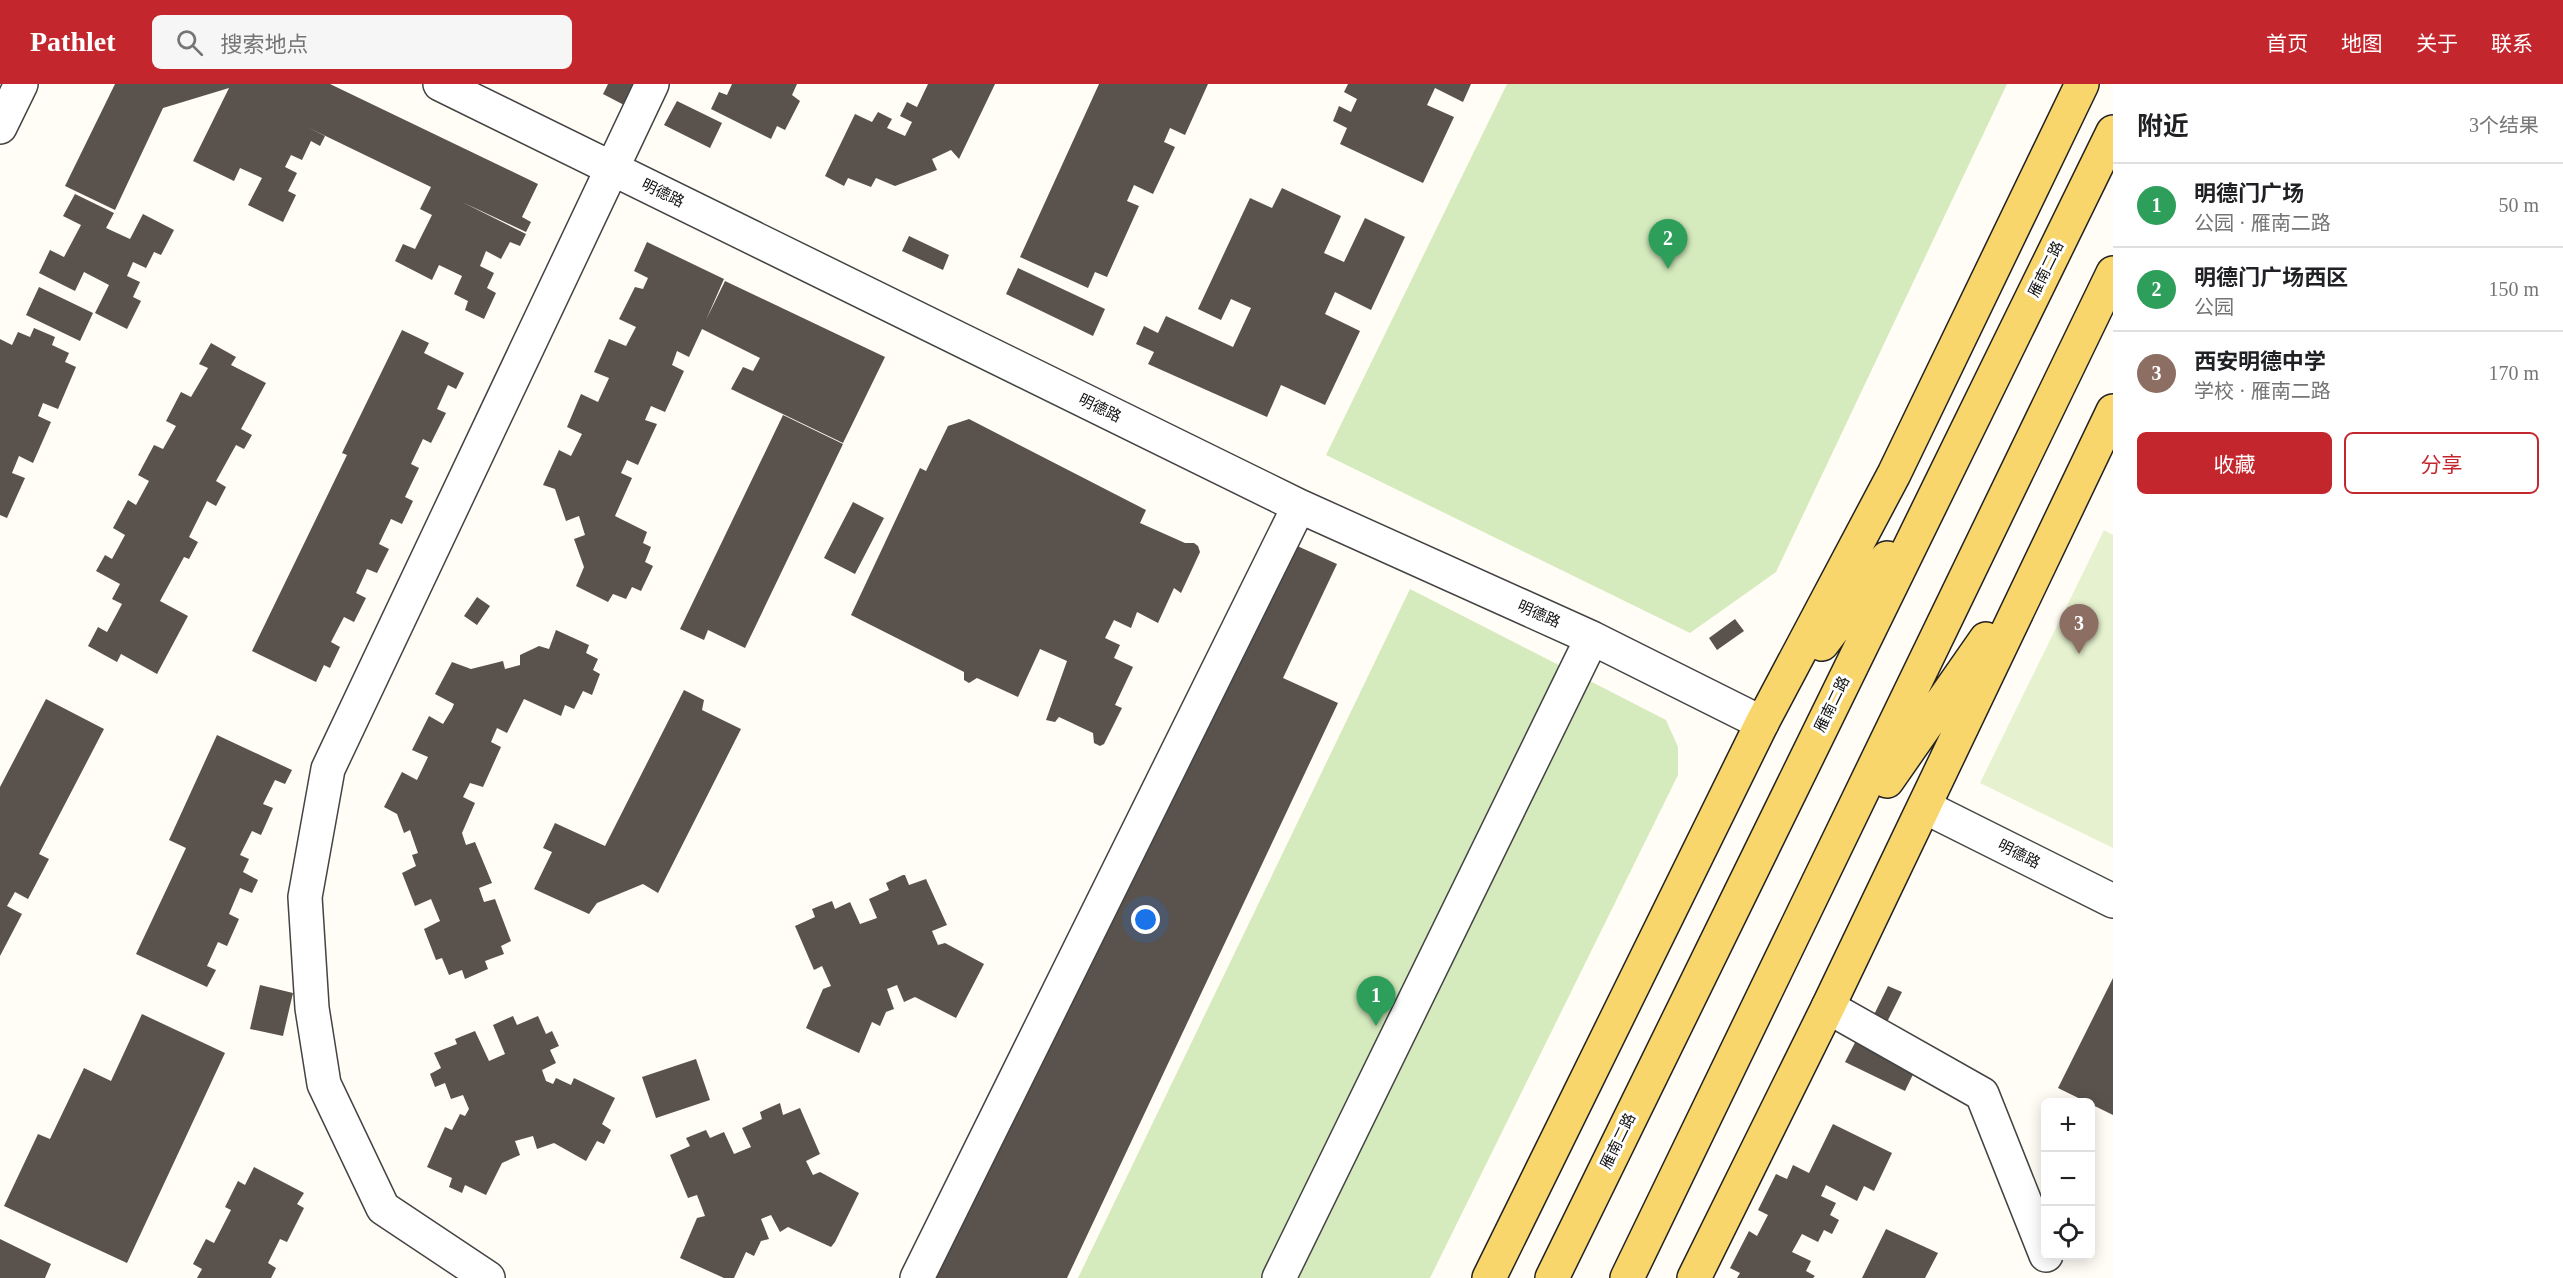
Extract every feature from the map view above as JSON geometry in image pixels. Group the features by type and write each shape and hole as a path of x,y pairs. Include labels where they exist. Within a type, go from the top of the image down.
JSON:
{"main road":[{"path":"1488,1278 1762,723 1894,474 2082,84"},
{"name":"雁南二路","path":"1552,1278 2113,132"},
{"path":"1627,1278 2113,273"},
{"path":"1694,1278 1925,807 2113,411"},
{"path":"1762,723 1935,494"},
{"path":"1829,863 2038,565"}],"street":[{"path":"0,127 21,84"},
{"name":"明德路","path":"441,84 1299,506 1592,638 1762,723"},
{"path":"488,1278 383,1208 324,1084 312,1008 305,897 328,769 652,84"},
{"path":"893,1278 920,1272 1299,506"},
{"path":"1279,1278 1592,638"},
{"name":"明德路","path":"1925,807 2113,901"},
{"path":"1828,1007 1982,1094 2041,1242"},
{"path":"2048,1260 2055,1278"}],"green space":[{"path":"1507,84 2007,84 1776,572 1690,633 1326,455"},
{"path":"2104,530 2113,535 2113,848 1980,783"},
{"path":"1410,589 1666,720 1678,747 1678,775 1430,1278 1078,1278"}],"building":[{"path":"115,84 330,84 538,184 522,217 531,222 526,232 462,202 526,234 520,246 510,242 501,259 486,251 480,266 494,273 487,288 496,293 484,319 465,310 468,301 454,294 462,276 439,265 432,280 395,261 403,244 415,249 432,215 420,209 431,187 307,127 325,136 320,146 311,141 302,160 291,155 285,167 297,173 288,191 296,195 283,222 248,205 262,178 240,168 234,181 193,161 229,88 163,108 115,210 65,186"},
{"path":"608,84 635,84 624,105 603,94"},
{"path":"732,84 797,84 792,95 800,101 785,130 777,126 771,139 711,109 719,92 727,95"},
{"path":"928,84 995,84 959,159 951,150 932,159 937,170 895,186 876,178 871,187 848,178 844,186 825,176 855,114 872,122 878,112 892,119 887,128 905,136 912,122 900,116 907,102 917,107"},
{"path":"1099,84 1208,84 1185,135 1170,128 1164,142 1175,147 1153,194 1134,185 1127,201 1139,206 1107,277 1095,272 1088,288 1020,257"},
{"path":"1348,84 1471,84 1463,102 1435,88 1427,105 1454,117 1423,183 1340,144 1347,128 1333,121 1339,106 1351,112 1357,99 1344,92"},
{"path":"677,101 722,123 710,148 664,125"},
{"path":"1282,188 1341,216 1324,253 1344,262 1365,218 1405,237 1371,310 1335,292 1325,314 1360,331 1325,405 1281,385 1267,417 1148,364 1154,352 1136,344 1144,326 1158,333 1166,316 1233,347 1251,308 1231,299 1221,320 1198,309 1250,198 1272,208"},
{"path":"75,194 114,213 106,228 130,239 143,214 174,230 161,255 154,252 146,268 133,262 127,276 140,282 133,297 141,301 127,329 95,313 109,285 84,272 75,291 39,273 50,250 64,257 81,225 63,216"},
{"path":"909,236 949,255 943,270 902,251"},
{"path":"647,242 724,279 706,320 725,281 885,357 843,443 731,389 743,367 753,371 760,358 702,329 689,357 677,351 672,365 684,371 665,412 651,406 645,420 657,424 638,465 627,460 621,473 632,478 615,516 647,532 643,543 651,547 645,562 653,566 641,591 632,587 626,599 613,594 608,602 576,586 584,567 574,539 585,535 579,516 566,521 555,489 543,485 559,450 571,456 582,434 567,427 581,394 598,402 609,378 594,372 609,339 626,346 636,327 619,319 635,287 643,289 648,278 634,271"},
{"path":"1018,268 1105,309 1093,336 1006,294"},
{"path":"39,287 93,313 80,341 26,315"},
{"path":"34,328 55,337 52,345 69,353 65,362 76,367 58,409 43,403 38,416 51,422 33,463 19,456 12,473 25,478 7,518 0,515 0,339 12,345 18,332 30,337"},
{"path":"402,330 429,343 424,353 464,373 456,389 448,385 437,409 446,413 431,443 423,439 411,464 419,468 405,497 413,501 402,524 391,519 379,544 389,549 377,573 367,569 356,593 366,598 354,622 344,617 331,642 340,647 330,668 324,665 316,682 252,651 347,455 342,453"},
{"path":"211,343 236,357 231,365 266,383 241,429 252,435 244,449 236,445 216,481 226,487 216,506 207,501 189,537 198,542 189,559 184,557 160,601 188,616 157,674 121,654 117,662 88,646 98,627 107,632 122,604 112,599 120,584 96,571 105,555 112,559 125,535 113,528 128,500 136,505 149,481 138,475 154,445 163,449 176,426 166,421 181,392 191,397 208,368 199,364"},
{"path":"783,415 843,444 745,648 708,630 704,640 680,629"},
{"path":"969,419 1146,510 1140,523 1185,543 1194,543 1198,546 1200,552 1181,593 1174,588 1158,623 1137,612 1131,628 1114,620 1105,638 1120,645 1114,658 1133,667 1115,705 1122,708 1104,744 1100,746 1094,743 1093,733 1059,717 1055,722 1046,720 1067,661 1040,649 1018,697 977,678 969,683 964,680 964,672 851,615 920,468 926,471 948,426"},
{"path":"853,502 884,518 855,574 824,558"},
{"path":"1293,544 1337,564 1283,678 1338,703 1067,1278 930,1278"},
{"path":"477,597 490,606 477,625 464,616"},
{"path":"1735,619 1744,631 1717,650 1709,638"},
{"path":"556,630 589,645 586,653 598,659 593,670 600,674 592,695 583,691 574,709 565,705 561,716 524,699 507,733 497,728 491,742 501,747 483,787 470,783 463,797 475,803 462,833 466,845 475,842 492,883 479,888 484,902 495,899 511,941 501,946 504,954 485,961 488,969 465,979 462,970 449,975 442,958 436,960 424,929 440,921 431,899 415,906 402,873 416,866 412,855 418,853 410,830 404,833 397,814 384,807 402,772 417,780 428,757 412,750 429,716 443,724 452,709 454,704 435,694 452,662 471,669 503,661 505,669 520,665 520,655 539,646 549,649"},
{"path":"684,690 704,700 702,710 741,729 658,893 643,884 597,903 589,914 534,889 552,852 543,848 555,823 605,846"},
{"path":"46,699 104,729 39,854 49,859 28,899 15,892 7,906 22,914 0,956 0,787"},
{"path":"217,735 292,770 285,784 275,780 263,804 273,808 261,835 252,831 240,855 249,859 243,872 258,880 252,893 240,888 229,914 239,919 227,946 218,942 207,966 216,970 207,987 136,954 186,848 169,840"},
{"path":"903,875 909,885 926,879 947,925 932,931 938,945 945,943 984,964 956,1018 915,997 904,1002 897,985 887,989 894,1009 886,1012 880,1026 872,1022 859,1053 806,1028 823,989 831,986 822,966 814,970 795,926 815,917 812,909 832,901 835,909 850,902 860,924 877,918 869,899 889,890 886,883"},
{"path":"2113,978 2113,1115 2095,1106 2095,1098 2078,1098 2058,1088"},
{"path":"260,985 293,993 283,1036 250,1029"},
{"path":"1888,986 1902,992 1881,1034 1868,1027"},
{"path":"142,1014 225,1053 127,1263 4,1206 38,1134 50,1139 84,1068 111,1081"},
{"path":"513,1016 517,1025 538,1016 546,1034 552,1031 559,1046 550,1050 556,1063 542,1070 546,1081 553,1084 556,1078 571,1085 574,1078 615,1098 602,1124 611,1130 604,1144 597,1141 586,1161 554,1143 537,1149 533,1136 515,1141 520,1155 502,1163 486,1195 465,1185 462,1193 449,1187 452,1178 427,1167 445,1127 452,1130 460,1114 465,1116 469,1109 463,1095 451,1099 445,1083 435,1087 430,1074 441,1068 434,1053 457,1044 455,1039 475,1031 489,1061 505,1054 493,1025"},
{"path":"1861,1031 1920,1060 1905,1091 1845,1062"},
{"path":"696,1059 710,1100 656,1118 642,1077"},
{"path":"780,1103 783,1115 800,1108 820,1154 806,1161 813,1175 820,1172 859,1193 835,1242 831,1247 788,1227 780,1232 771,1215 761,1219 769,1239 761,1241 754,1256 746,1252 734,1278 724,1278 680,1258 697,1218 705,1216 697,1195 688,1198 670,1155 690,1146 686,1138 706,1130 710,1138 724,1132 734,1154 751,1147 742,1128 762,1119 760,1112"},
{"path":"1833,1124 1892,1153 1874,1191 1864,1186 1857,1201 1826,1185 1821,1196 1836,1203 1830,1215 1839,1220 1832,1234 1824,1230 1818,1242 1802,1234 1792,1252 1811,1261 1806,1271 1815,1276 1813,1278 1737,1278 1740,1273 1730,1268 1749,1231 1757,1236 1768,1215 1758,1210 1776,1174 1787,1179 1793,1165 1809,1173"},
{"path":"254,1167 304,1193 297,1204 304,1208 287,1242 280,1239 268,1263 276,1268 271,1278 197,1278 202,1269 193,1264 206,1239 214,1243 231,1210 225,1207 238,1181 245,1185"},
{"path":"1886,1229 1938,1253 1925,1278 1862,1278"},
{"path":"0,1239 51,1264 45,1278 0,1278"}],"place":[{"name":"明德门广场西区","path":"1668,269"},
{"name":"西安明德中学","path":"2079,654"},
{"name":"明德门广场","path":"1376,1026"}]}
